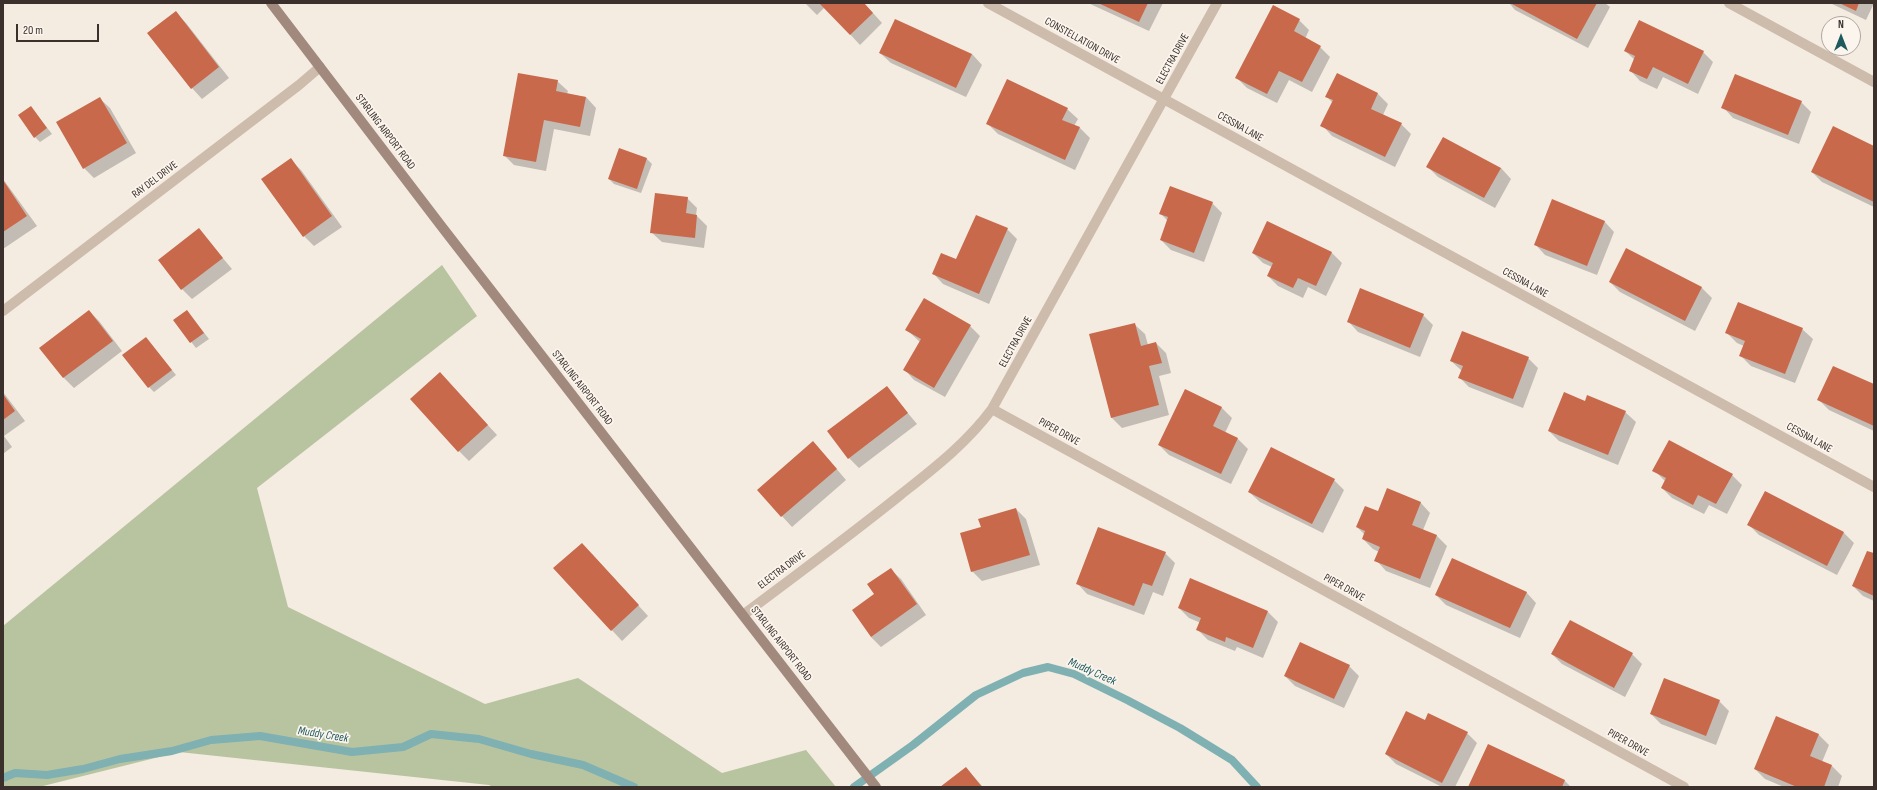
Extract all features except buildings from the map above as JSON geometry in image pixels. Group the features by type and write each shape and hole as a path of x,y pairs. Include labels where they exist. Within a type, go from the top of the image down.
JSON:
{"street":[{"name":"STARLING AIRPORT ROAD","path":"271,3 451,239 876,787"},
{"name":"CONSTELLATION DRIVE","path":"988,3 1164,99"},
{"name":"ELECTRA DRIVE","path":"743,615 872,518 953,453 968,438 992,409 1217,3"},
{"path":"1729,3 1874,82"},
{"name":"RAY DEL DRIVE","path":"3,311 299,85 320,67"},
{"name":"CESSNA LANE","path":"1164,99 1874,487"},
{"name":"PIPER DRIVE","path":"992,409 1684,787"}],"green space":[{"path":"442,265 477,316 257,488 288,607 485,704 578,678 722,773 806,750 836,787 493,787 489,785 179,752 39,787 3,787 3,626"}],"waterway":[{"name":"Muddy Creek","path":"854,787 913,745 976,695 1023,673 1048,667 1074,674 1180,728 1232,760 1257,787"},
{"name":"Muddy Creek","path":"3,778 15,773 47,775 83,769 120,759 172,751 211,740 260,736 352,752 403,747 431,734 479,739 531,754 583,765 634,787"}]}
